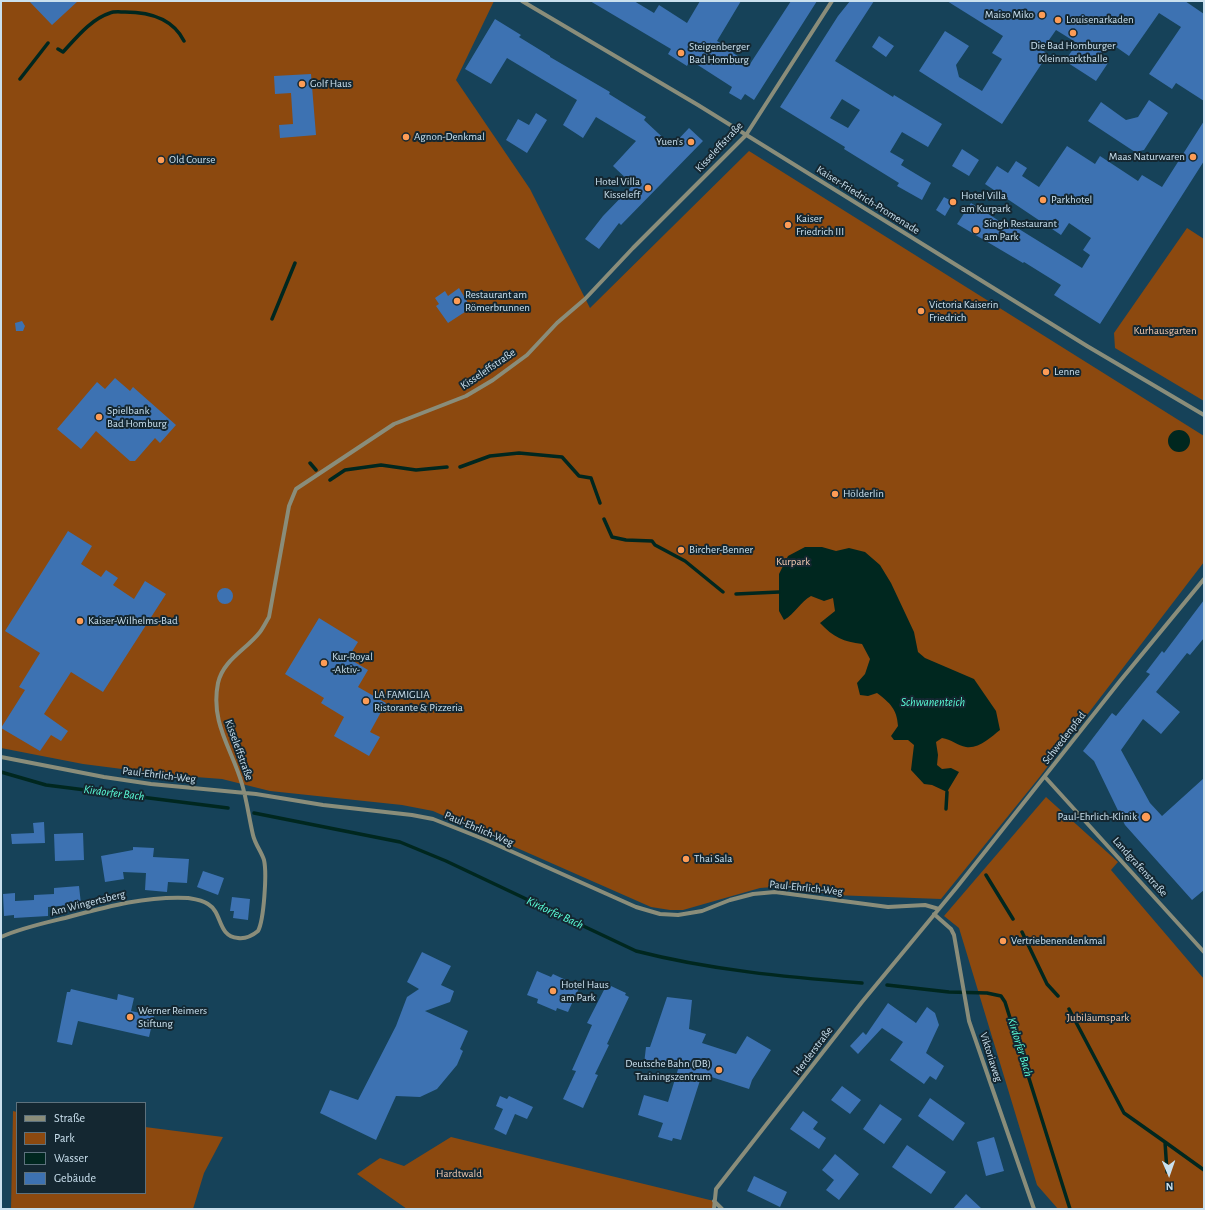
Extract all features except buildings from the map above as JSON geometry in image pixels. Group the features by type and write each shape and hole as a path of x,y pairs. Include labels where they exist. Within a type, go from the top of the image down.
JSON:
{"street":[{"name":"Kaiser-Friedrich-Promenade","path":"522,1 698,105 1087,346 1204,415"},
{"name":"Kisseleffstraße","path":"244,793 219,729 216,709 218,682 225,668 236,654 260,632 269,617 289,506 296,489 394,424 466,396 493,380 527,355 556,323 585,300 633,248 746,135 832,1"},
{"name":"Schwedenpfad","path":"939,909 1204,579"},
{"name":"Paul-Ehrlich-Weg","path":"1,757 112,778 244,793 433,819 486,840 636,906 660,914 691,914 753,894 775,892 888,907 925,905 939,909"},
{"name":"Landgrafenstraße","path":"1045,777 1204,952"},
{"name":"Am Wingertsberg","path":"1,937 111,905 165,898 189,898 209,904 224,932 229,936 244,938 253,935 259,928 266,876 262,854 253,837 244,793"},
{"name":"Herderstraße","path":"714,1209 716,1189 770,1122 862,1002 939,909"},
{"name":"Viktoriaweg","path":"934,914 951,929 954,935 964,997 974,1034 1034,1209"},
{"path":"714,1201 722,1209"}],"green space":[{"name":"Kurpark","path":"1,1 494,1 456,80 530,189 590,308 749,151 1204,436 1204,562 1038,779 941,899 833,895 786,886 760,888 683,910 670,910 651,907 433,811 402,805 270,791 222,779 169,775 83,764 1,748"},
{"name":"Kurhausgarten","path":"1187,228 1204,239 1204,401 1115,348 1114,333"},
{"name":"Jubiläumspark","path":"1046,797 1118,862 1111,870 1204,979 1204,1209 1058,1209 1037,1185 959,928 944,916"},
{"path":"13,1111 16,1112 16,1194 146,1194 146,1127 223,1137 204,1173 193,1209 11,1209"},
{"name":"Hardtwald","path":"451,1137 714,1201 713,1209 407,1209 357,1174 380,1158 404,1166"}],"water":[{"path":"1179,430 1187,433 1190,441 1187,449 1179,452 1171,449 1168,441 1171,433"},
{"name":"Schwanenteich","path":"805,547 822,547 836,551 849,548 865,552 880,565 891,583 914,632 918,652 925,658 974,679 996,711 1000,730 980,744 966,747 942,738 936,742 938,755 937,765 942,769 951,768 959,772 947,792 932,785 924,784 911,770 914,745 908,740 894,740 891,736 898,726 896,715 889,703 877,693 868,696 860,695 857,683 865,674 870,659 862,644 839,638 820,623 835,611 833,598 824,601 811,596 784,620 779,611 779,574 788,556"}],"waterway":[{"name":"Kirdorfer Bach","path":"58,49 63,52 90,24 112,12 143,13 159,18 174,27 184,41"},
{"name":"Kirdorfer Bach","path":"20,79 48,43"},
{"name":"Kirdorfer Bach","path":"272,319 295,263"},
{"path":"460,467 490,456 519,453 562,457 579,476 591,478 600,503"},
{"path":"310,463 316,470"},
{"path":"330,480 345,470 381,465 416,470 447,467"},
{"path":"604,519 612,537 626,540 652,541 655,545 685,561 723,592"},
{"path":"736,594 779,592"},
{"name":"Kirdorfer Bach","path":"1,772 46,785 228,808"},
{"name":"Kirdorfer Bach","path":"946,809 947,792"},
{"name":"Kirdorfer Bach","path":"254,813 400,842 446,861 636,951 664,958 748,972 862,983"},
{"name":"Kirdorfer Bach","path":"986,875 1013,919"},
{"name":"Kirdorfer Bach","path":"1022,932 1047,984 1058,996"},
{"name":"Kirdorfer Bach","path":"887,985 949,992 987,993 1001,996 1005,1002 1070,1209"},
{"name":"Kirdorfer Bach","path":"1069,1009 1124,1113 1165,1142 1167,1172"},
{"name":"Kirdorfer Bach","path":"1165,1142 1204,1170"}],"place":[{"name":"Maiso Miko","path":"1042,15"},
{"name":"Louisenarkaden","path":"1058,20"},
{"name":"Die Bad Homburger Kleinmarkthalle","path":"1073,33"},
{"name":"Steigenberger Bad Homburg","path":"681,53"},
{"name":"Golf Haus","path":"302,84"},
{"name":"Agnon-Denkmal","path":"406,137"},
{"name":"Yuen's","path":"691,142"},
{"name":"Maas Naturwaren","path":"1193,157"},
{"name":"Old Course","path":"161,160"},
{"name":"Hotel Villa Kisseleff","path":"648,188"},
{"name":"Parkhotel","path":"1043,200"},
{"name":"Hotel Villa am Kurpark","path":"953,202"},
{"name":"Kaiser Friedrich III","path":"788,225"},
{"name":"Singh Restaurant am Park","path":"976,230"},
{"name":"Restaurant am Römerbrunnen","path":"457,301"},
{"name":"Victoria Kaiserin Friedrich","path":"921,311"},
{"name":"Lenne","path":"1046,372"},
{"name":"Spielbank Bad Homburg","path":"99,417"},
{"name":"Hölderlin","path":"835,494"},
{"name":"Bircher-Benner","path":"681,550"},
{"name":"Kaiser-Wilhelms-Bad","path":"80,621"},
{"name":"Kur-Royal -Aktiv-","path":"324,663"},
{"name":"LA FAMIGLIA Ristorante & Pizzeria","path":"366,701"},
{"name":"Paul-Ehrlich-Klinik","path":"1146,817"},
{"name":"Thai Sala","path":"686,859"},
{"name":"Vertriebenendenkmal","path":"1003,941"},
{"name":"Hotel Haus am Park","path":"553,991"},
{"name":"Werner Reimers Stiftung","path":"130,1017"},
{"name":"Deutsche Bahn (DB) Trainingszentrum","path":"719,1070"}]}
